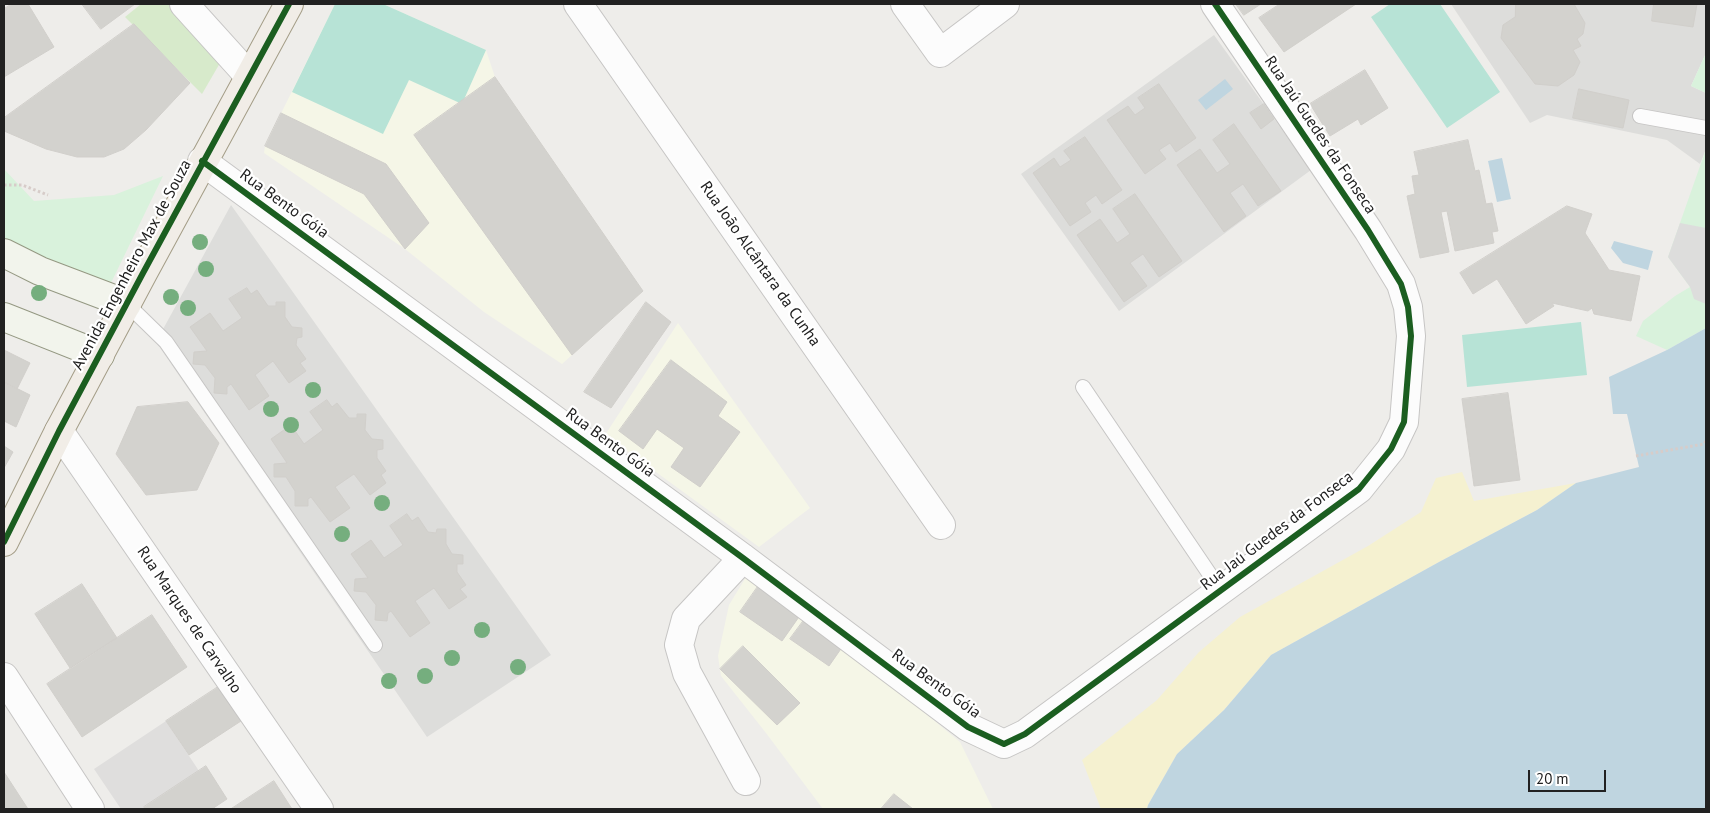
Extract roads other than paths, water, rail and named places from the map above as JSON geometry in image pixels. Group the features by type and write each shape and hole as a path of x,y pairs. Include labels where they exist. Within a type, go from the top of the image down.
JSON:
{"main road":[{"name":"Avenida Engenheiro Max de Souza","path":"4,542 59,431 202,161 289,4"},
{"path":"4,253 40,271 127,304"},
{"path":"4,317 100,355"}],"street":[{"path":"184,4 249,76"},
{"name":"Rua João Alcântara da Cunha","path":"578,4 941,525"},
{"path":"905,4 940,53 1005,4"},
{"name":"Rua Jaú Guedes da Fonseca","path":"1004,744 1025,734 1359,489 1391,449 1404,422 1411,336 1408,307 1401,284 1368,230 1215,4"},
{"name":"Rua Bento Góia","path":"202,161 743,558 968,726 1004,744"},
{"name":"Rua Marques de Carvalho","path":"59,431 319,809"},
{"path":"743,558 686,619 678,646 687,673 746,781"},
{"path":"4,677 90,809"}],"lane":[{"path":"1640,116 1706,128"},
{"path":"127,304 166,342 375,645"},
{"path":"1083,387 1221,591"}],"water":[{"path":"1225,79 1233,89 1206,110 1198,100"},
{"path":"1502,158 1511,199 1497,202 1488,161"},
{"path":"1614,241 1653,251 1648,270 1623,263 1611,248"},
{"path":"1706,328 1706,809 1147,809 1177,754 1224,710 1271,655 1537,510 1576,483 1639,467 1627,414 1613,414 1609,377 1667,350"}]}
